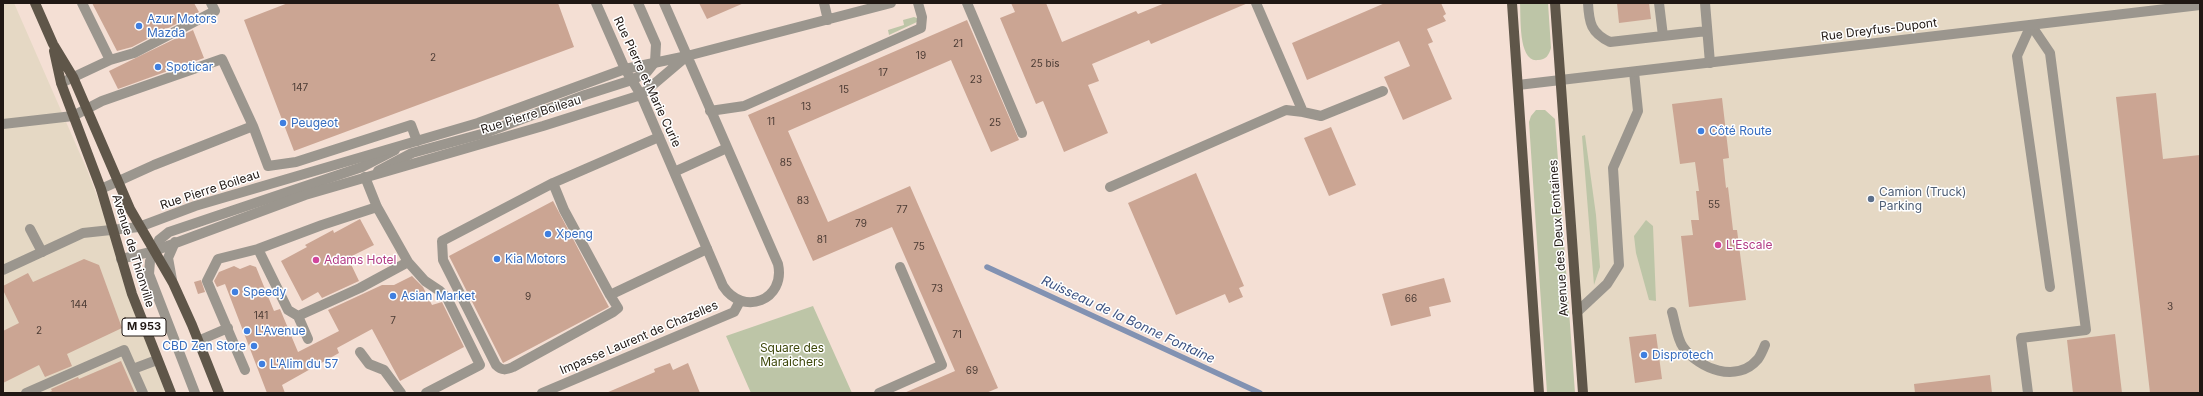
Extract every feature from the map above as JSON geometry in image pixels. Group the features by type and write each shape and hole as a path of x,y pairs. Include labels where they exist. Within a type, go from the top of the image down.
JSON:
{"main road":[{"name":"Avenue de Thionville","path":"35,3 53,44 73,77 139,227 173,284 219,393"},
{"path":"1512,3 1539,393"},
{"name":"Avenue des Deux Fontaines","path":"1555,3 1583,393"},
{"name":"Avenue de Thionville","path":"53,44 61,83 101,189 121,259 157,360 171,393"}],"street":[{"path":"82,3 110,60"},
{"path":"61,83 110,60 134,53 215,11 211,3"},
{"name":"Rue Pierre et Marie Curie","path":"596,3 625,69 642,95 707,249 727,291 740,301"},
{"path":"638,3 656,44 655,62"},
{"path":"664,3 779,270 778,282 768,296 757,302 740,301"},
{"path":"824,3 828,20"},
{"name":"Rue Pierre Boileau","path":"3,270 83,233 114,231 139,227 195,206 478,123 625,69 687,56 891,3"},
{"path":"710,111 744,106 921,28 922,17 918,3"},
{"path":"967,3 1022,133"},
{"path":"1256,3 1303,112"},
{"path":"1588,3 1589,20 1597,36 1610,42 1707,31"},
{"path":"1659,3 1663,36"},
{"path":"1706,3 1710,63"},
{"name":"Rue Dreyfus-Dupont","path":"1561,80 2200,5"},
{"path":"2031,25 2018,56 2050,287"},
{"path":"2028,393 2021,338 2086,330 2050,52 2031,25"},
{"name":"Rue Pierre Boileau","path":"121,259 154,251 305,194 544,126 642,95 687,56"},
{"path":"3,124 73,116 102,101 222,59 254,126 268,166 296,162 411,125 417,141"},
{"name":"Rue Pierre Boileau","path":"367,176 412,152 485,133 585,95 632,80 647,72 655,62"},
{"path":"1577,312 1607,284 1619,265 1613,168 1638,111 1634,72"},
{"path":"1518,85 1561,80"},
{"path":"1110,187 1286,110 1321,116 1383,91"},
{"path":"101,189 154,165 254,126"},
{"path":"553,183 564,210 618,308 507,370 501,369 496,365 443,260 442,241 553,183 659,137"},
{"name":"Rue Pierre Boileau","path":"154,251 159,240 169,232 362,167 404,145"},
{"path":"674,172 727,148"},
{"path":"367,176 377,207 408,262 425,281 440,291 447,298 480,365 426,393"},
{"path":"245,370 207,280 218,259 258,249 322,225 377,207"},
{"path":"30,229 42,252"},
{"path":"173,284 168,258 175,242"},
{"path":"258,249 288,310 298,316 308,339"},
{"path":"610,294 707,249"},
{"name":"Avenue de Thionville","path":"154,251 150,262 149,274 195,393"},
{"path":"298,316 360,288 408,262"},
{"path":"880,393 942,365 900,266"},
{"name":"Impasse Laurent de Chazelles","path":"542,393 734,312 740,301"},
{"path":"1672,312 1682,346 1694,359 1710,370 1728,372 1744,369 1757,359 1765,345"},
{"path":"198,341 228,328"},
{"path":"26,393 124,350 143,393"},
{"path":"360,352 368,364 384,370 401,393"},
{"path":"133,369 157,360"}],"shaded area":[{"path":"3,3 14,3 88,172 171,393 3,393"},
{"path":"1555,3 2200,3 2200,393 1583,393"}],"green space":[{"path":"1520,3 1548,3 1551,48 1548,55 1543,59 1532,59 1527,54 1524,47 1521,28"},
{"path":"914,17 917,18 917,22 889,35 888,30 904,25 903,20"},
{"path":"1536,110 1545,110 1555,119 1575,393 1547,393 1529,122 1531,116"},
{"path":"1585,135 1596,215 1600,267 1594,285 1582,136"},
{"path":"1646,220 1653,226 1656,301 1649,300 1636,253 1634,236"},
{"name":"Square des Maraichers","path":"813,306 852,393 751,393 726,336"}],"building":[{"name":"Azur Motors Mazda","path":"92,3 194,3 199,12 132,47 117,51"},
{"path":"288,3 558,3 574,47 294,151 244,20"},
{"path":"699,3 744,3 707,19"},
{"path":"1011,3 1046,3 1062,42 1136,11 1138,14 1165,3 1248,3 1151,44 1149,40 1092,64 1099,81 1088,85 1108,133 1064,152 1043,101 1036,104 1000,18 1015,12"},
{"path":"1385,3 1441,3 1446,14 1443,16 1446,21 1427,29 1433,42 1428,44 1452,99 1403,120 1384,77 1410,66 1399,41 1307,80 1292,43"},
{"path":"1617,3 1649,3 1651,19 1619,23"},
{"path":"967,20 1019,140 991,152 951,60 788,131 828,222 910,186 998,388 986,393 904,393 955,371 892,227 813,261 748,115"},
{"path":"193,30 204,58 118,89 109,71"},
{"path":"2156,93 2163,159 2200,155 2200,393 2150,393 2116,97"},
{"path":"1722,98 1729,158 1723,159 1726,188 1728,187 1733,230 1737,230 1746,300 1689,307 1681,236 1693,235 1691,220 1699,220 1696,191 1699,191 1695,162 1680,164 1672,104"},
{"path":"1331,127 1356,185 1329,196 1304,138"},
{"path":"1196,173 1244,286 1239,288 1243,297 1229,303 1225,294 1176,315 1128,203"},
{"path":"553,201 609,307 503,363 449,256"},
{"name":"Adams Hotel","path":"360,219 374,245 348,258 359,281 322,298 318,292 302,301 281,261 307,247 305,245 333,230 334,233"},
{"path":"84,259 99,265 122,328 67,354 72,366 45,377 39,365 3,383 3,331 19,323 3,290 3,286 28,273 33,282"},
{"path":"250,265 256,267 274,311 280,309 298,352 339,331 328,310 382,285 394,285 412,276 423,287 432,305 442,302 464,347 400,381 372,329 337,348 339,353 282,385 285,393 267,393 225,284 217,287 214,281 219,272 234,266 240,269"},
{"path":"1444,278 1451,302 1429,307 1431,316 1391,326 1382,294"},
{"path":"201,280 205,292 198,294 194,282"},
{"path":"1656,334 1662,379 1635,383 1629,337"},
{"path":"2115,334 2122,393 2073,393 2067,340"},
{"path":"121,361 135,393 47,393 52,391 51,389 78,377 79,379"},
{"path":"670,363 673,370 688,363 700,393 606,393 655,372 654,369"},
{"path":"1990,375 1992,393 1915,393 1914,384"}],"waterway":[{"name":"Ruisseau de la Bonne Fontaine","path":"987,267 1260,393"}],"place":[{"name":"Azur Motors Mazda","path":"139,26"},
{"name":"Spoticar","path":"158,67"},
{"name":"Peugeot","path":"283,123"},
{"name":"Côté Route","path":"1701,131"},
{"name":"Camion (Truck) Parking","path":"1871,199"},
{"name":"Xpeng","path":"548,234"},
{"name":"L'Escale","path":"1718,245"},
{"name":"Kia Motors","path":"497,259"},
{"name":"Adams Hotel","path":"316,260"},
{"name":"Speedy","path":"235,292"},
{"name":"Asian Market","path":"393,296"},
{"name":"L'Avenue","path":"247,331"},
{"name":"CBD Zen Store","path":"254,346"},
{"name":"Disprotech","path":"1644,355"},
{"name":"L'Alim du 57","path":"262,364"}]}
